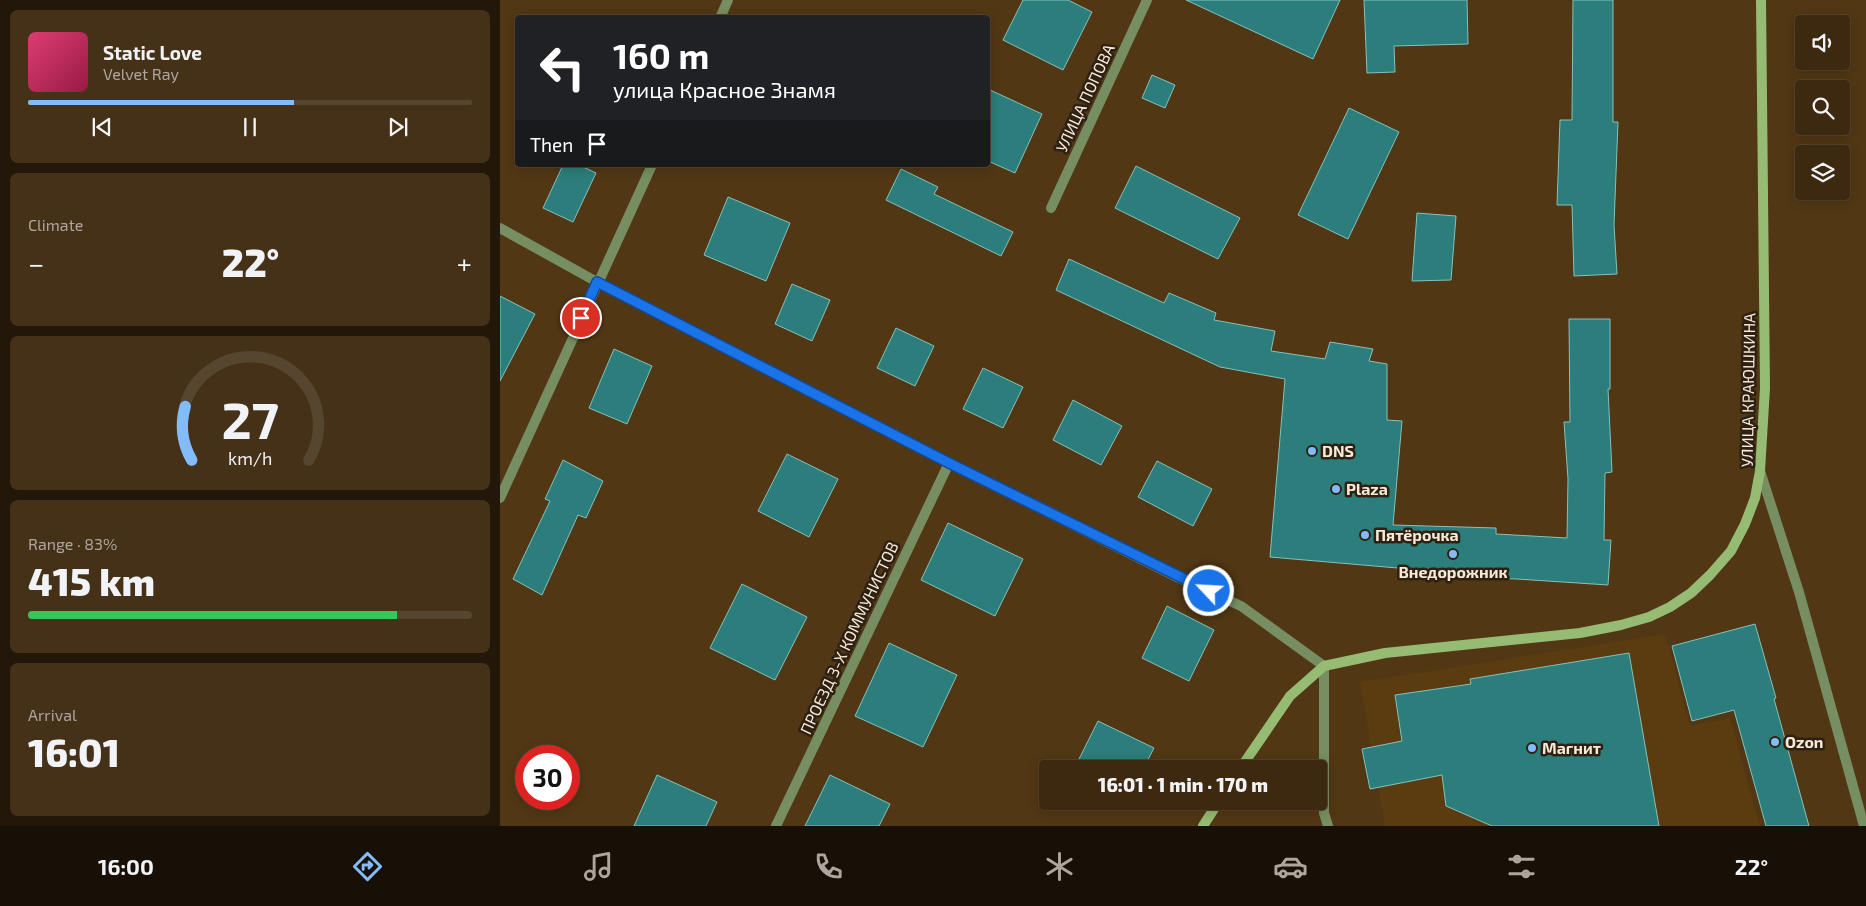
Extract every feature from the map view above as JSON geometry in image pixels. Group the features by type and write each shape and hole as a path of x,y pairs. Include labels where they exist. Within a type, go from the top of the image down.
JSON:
{"main road":[{"name":"УЛИЦА КРАЮШКИНА","path":"1760,472 1765,388 1761,0"},
{"path":"1246,760 1290,696 1324,666 1385,653 1580,633 1649,617 1670,607 1691,593 1731,551 1748,516 1760,472"},
{"path":"1203,826 1213,810"}],"street":[{"path":"721,15 728,0"},
{"name":"УЛИЦА ПОПОВА","path":"1051,208 1147,0"},
{"path":"500,498 651,167"},
{"path":"500,228 597,282 949,463 1177,577 1241,606 1324,666 1324,814 1328,826"},
{"name":"ПРОЕЗД 3-Х КОММУНИСТОВ","path":"776,826 949,463"},
{"name":"УЛИЦА КРАЮШКИНА","path":"1760,472 1799,592 1864,826"}],"shaded area":[{"path":"1665,634 1690,726 1730,718 1760,826 1385,826 1360,682"}],"building":[{"path":"1023,0 1068,0 1092,12 1063,70 1003,40"},
{"path":"1186,0 1340,0 1313,59"},
{"path":"1364,0 1467,0 1468,44 1394,46 1395,72 1367,73"},
{"path":"1573,0 1613,0 1613,122 1618,122 1614,225 1617,274 1574,276 1572,205 1557,205 1560,120 1572,120"},
{"path":"1152,75 1175,85 1165,108 1142,98"},
{"path":"990,90 1042,114 1015,173 990,162"},
{"path":"1349,108 1399,132 1348,239 1298,215"},
{"path":"1136,166 1240,218 1218,259 1115,208"},
{"path":"562,167 583,167 596,173 573,222 543,208"},
{"path":"901,169 938,187 934,194 1013,232 1001,256 886,200"},
{"path":"728,197 790,223 766,281 704,255"},
{"path":"1417,213 1456,216 1451,280 1412,281"},
{"path":"1069,259 1164,303 1169,293 1216,313 1214,320 1275,331 1271,351 1325,359 1330,342 1373,349 1369,361 1387,364 1387,420 1402,421 1393,525 1496,528 1496,534 1567,538 1568,479 1564,422 1570,422 1569,319 1610,319 1610,389 1608,389 1612,472 1605,473 1604,540 1611,540 1608,585 1517,579 1409,576 1409,569 1270,557 1285,379 1220,367 1056,290"},
{"path":"792,284 830,300 812,341 775,324"},
{"path":"500,296 535,314 500,381"},
{"path":"896,328 934,346 915,386 877,368"},
{"path":"614,349 652,366 627,424 589,408"},
{"path":"983,368 1023,387 1003,428 963,409"},
{"path":"1073,400 1122,426 1101,465 1053,440"},
{"path":"787,454 838,479 809,537 758,511"},
{"path":"563,460 603,481 586,518 578,515 542,595 513,579 550,501 545,499"},
{"path":"1157,461 1212,489 1193,526 1138,497"},
{"path":"948,523 1023,559 995,616 921,580"},
{"path":"742,584 807,617 775,680 710,648"},
{"path":"1167,606 1214,630 1189,681 1142,658"},
{"path":"1755,624 1809,826 1766,826 1734,710 1692,721 1672,646"},
{"path":"889,643 957,675 923,747 855,716"},
{"path":"1629,653 1659,826 1492,826 1446,806 1442,775 1370,789 1362,749 1402,741 1395,695 1471,684 1470,679"},
{"path":"1098,721 1154,748 1148,760 1078,760"},
{"path":"657,775 717,802 706,826 634,826"},
{"path":"830,775 890,804 879,826 805,826"}],"place":[{"name":"DNS","path":"1312,451"},
{"name":"Plaza","path":"1336,489"},
{"name":"Пятёрочка","path":"1365,535"},
{"name":"Внедорожник","path":"1453,554"},
{"name":"Ozon","path":"1775,742"},
{"name":"Магнит","path":"1532,748"}],"route":[{"path":"581,318 597,282 949,463 1177,577 1209,591"}]}
